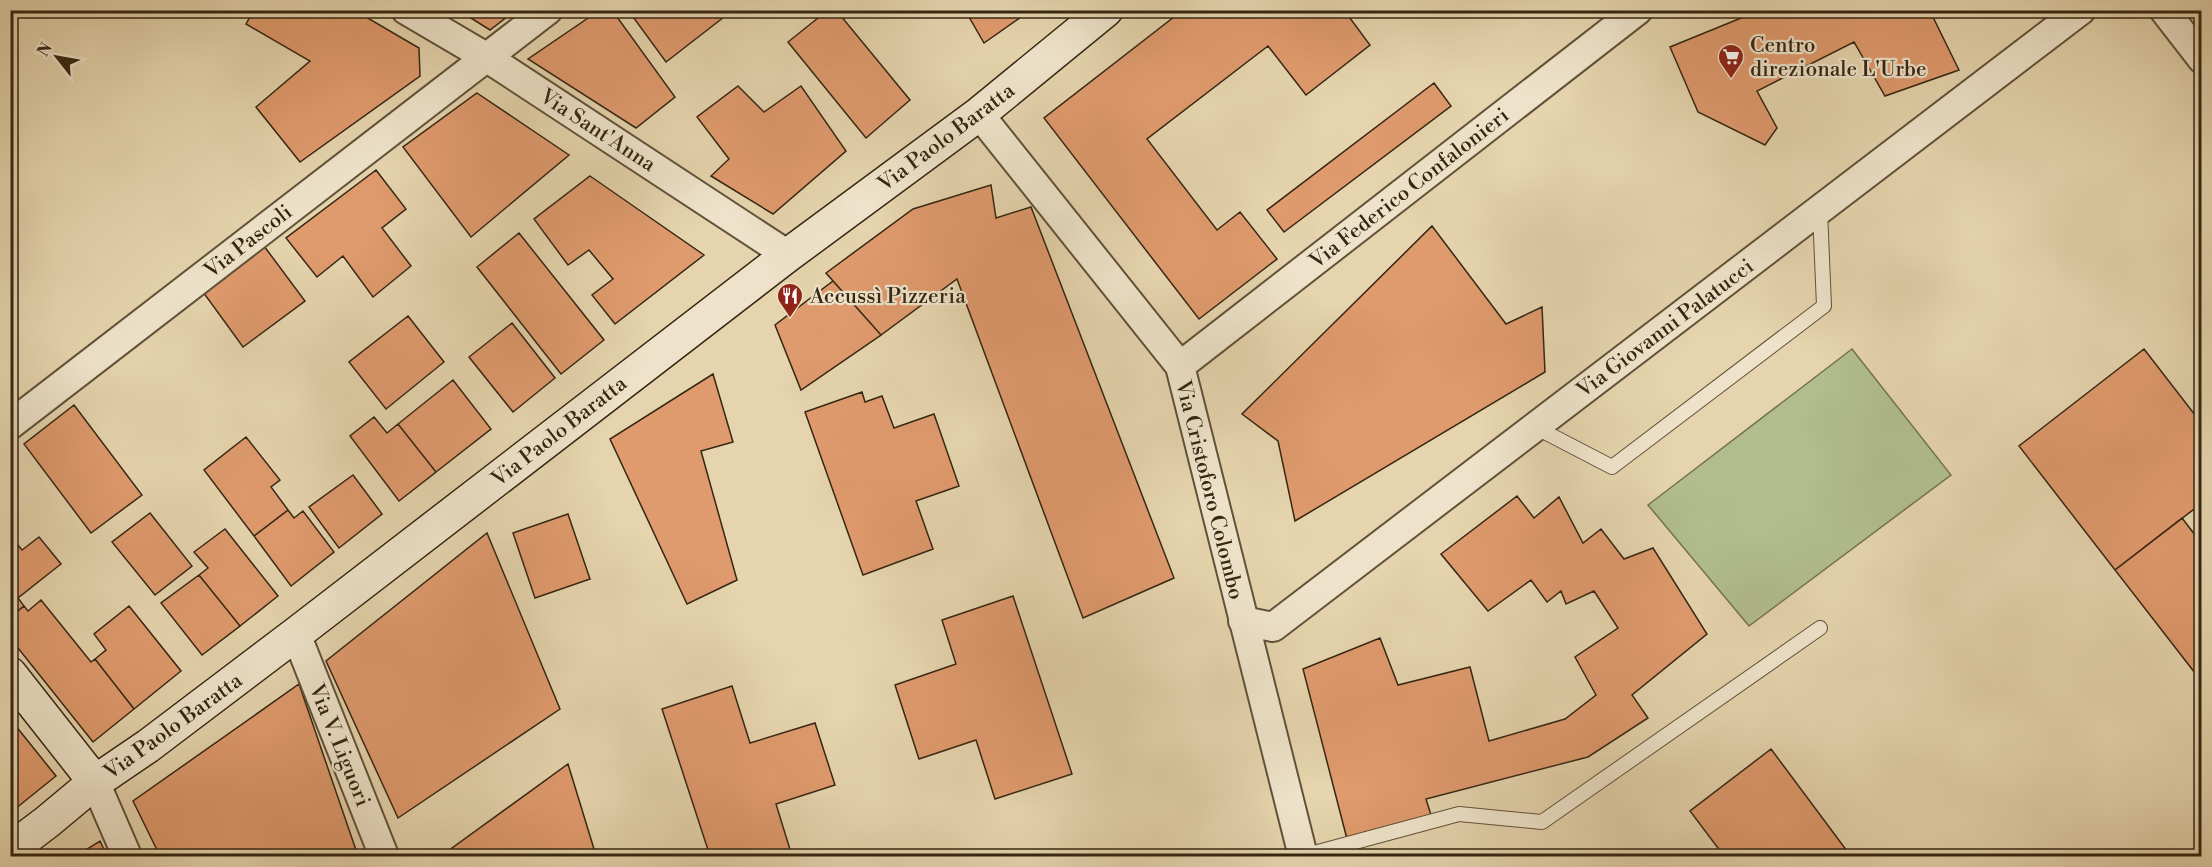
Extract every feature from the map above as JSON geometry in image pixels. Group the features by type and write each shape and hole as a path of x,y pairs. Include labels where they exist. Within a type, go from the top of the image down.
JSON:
{"main road":[{"name":"Via Paolo Baratta","path":"10,850 95,782 148,746 296,634 788,255 979,114 1104,11"},
{"path":"10,674 95,782"}],"street":[{"name":"Via Sant'Anna","path":"406,10 486,57 788,255"},
{"name":"Via Pascoli","path":"10,425 548,10"},
{"name":"Via Federico Confalonieri","path":"1179,366 1638,10"},
{"name":"Via Giovanni Palatucci","path":"1243,621 1273,627 2080,10"},
{"path":"2164,10 2202,59"},
{"name":"Via Cristoforo Colombo","path":"979,114 1179,366 1303,856"},
{"name":"Via V. Liguori","path":"296,634 384,856"},
{"path":"95,782 127,856"}],"lane":[{"path":"1535,427 1612,467 1824,306 1820,210"},
{"path":"1303,856 1459,814 1542,822 1820,628"}],"green space":[{"path":"1852,349 1951,475 1749,626 1648,505"}],"building":[{"path":"254,10 354,10 419,48 420,76 300,162 256,107 310,61 246,24"},
{"path":"458,10 516,10 490,30"},
{"path":"600,10 612,10 675,97 636,128 528,59"},
{"path":"628,10 733,10 666,62"},
{"path":"828,10 836,10 910,100 866,138 788,42"},
{"path":"965,10 1031,10 984,43"},
{"path":"1183,10 1344,10 1370,45 1306,95 1268,46 1147,139 1217,230 1240,212 1277,259 1199,319 1044,118"},
{"name":"Centro direzionale L'Urbe","path":"1744,10 1937,10 1931,13 1959,70 1885,96 1854,42 1757,91 1777,128 1765,145 1698,112 1670,47 1746,16"},
{"path":"1434,83 1451,106 1284,232 1267,210"},
{"path":"738,86 764,112 801,86 846,151 773,214 711,176 729,159 697,117"},
{"path":"477,93 569,155 471,237 403,147"},
{"path":"376,170 406,209 382,228 411,266 373,297 343,256 317,277 286,238"},
{"path":"590,176 704,255 615,324 592,295 613,279 589,250 568,265 534,219"},
{"path":"991,185 996,218 1031,207 1174,578 1083,618 957,279 881,335 826,273 913,209"},
{"path":"1432,226 1506,324 1542,307 1545,372 1295,521 1278,441 1242,414"},
{"path":"519,233 604,340 561,374 477,267"},
{"path":"264,246 305,301 243,347 203,292"},
{"path":"833,281 881,335 801,390 775,325"},
{"path":"408,316 444,362 386,409 349,362"},
{"path":"512,323 555,378 513,412 469,357"},
{"path":"2144,349 2202,424 2202,503 2115,570 2019,446"},
{"path":"713,374 733,442 701,451 737,580 687,604 610,439"},
{"path":"453,380 491,429 436,472 398,424"},
{"path":"862,392 865,402 882,396 894,428 934,414 959,486 916,501 933,549 863,575 805,412"},
{"path":"74,405 142,495 91,533 24,444"},
{"path":"374,417 387,433 398,424 436,472 399,501 350,436"},
{"path":"246,437 280,480 271,487 288,510 254,536 204,470"},
{"path":"353,475 382,514 339,548 309,507"},
{"path":"1517,496 1534,518 1559,497 1583,543 1601,529 1624,559 1653,548 1707,634 1632,695 1648,718 1588,757 1426,799 1431,815 1347,839 1303,669 1380,638 1398,685 1470,667 1489,741 1565,719 1596,695 1575,657 1618,628 1594,591 1566,604 1561,591 1547,602 1531,580 1488,611 1441,554"},
{"path":"288,510 294,518 303,511 334,552 291,586 254,536"},
{"path":"150,513 192,566 155,595 112,542"},
{"path":"568,514 590,579 535,598 513,533"},
{"path":"2182,518 2202,544 2202,682 2115,570"},
{"path":"225,529 278,596 240,626 199,575 208,568 194,552"},
{"path":"487,533 560,709 398,818 326,661"},
{"path":"10,535 22,550 39,537 61,564 18,598 24,606 10,617"},
{"path":"199,575 240,626 202,655 161,603"},
{"path":"1013,596 1072,774 995,799 976,740 919,759 895,685 956,664 942,620"},
{"path":"41,600 91,662 95,659 134,709 93,742 10,638 10,617 24,606 28,611"},
{"path":"129,606 181,671 134,709 95,659 106,650 94,634"},
{"path":"299,684 357,853 352,856 160,856 133,801"},
{"path":"732,686 750,743 815,723 835,785 776,804 792,856 710,856 662,709"},
{"path":"10,721 56,776 10,813"},
{"path":"1771,749 1850,855 1724,856 1690,811"},
{"path":"568,764 594,849 584,856 441,856"},
{"path":"100,841 107,856 76,856"}],"place":[{"name":"Centro direzionale L'Urbe","path":"1731,80"},
{"name":"Accussì Pizzeria","path":"790,319"}]}
